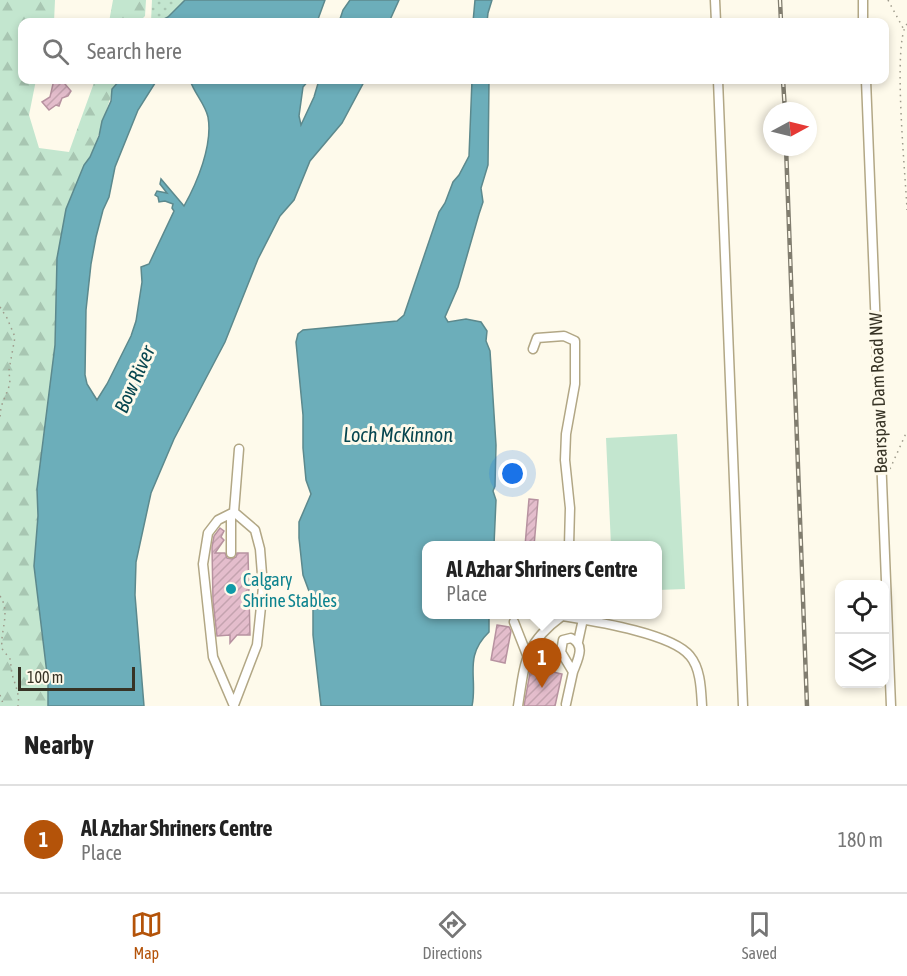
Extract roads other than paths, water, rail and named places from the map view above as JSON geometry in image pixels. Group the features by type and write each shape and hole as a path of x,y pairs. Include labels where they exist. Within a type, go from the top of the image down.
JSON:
{"street":[{"path":"715,0 716,18"},
{"path":"862,0 863,18"},
{"path":"718,84 743,706"},
{"name":"Bearspaw Dam Road NW","path":"866,84 891,706"},
{"path":"533,349 537,338 564,336 575,341 575,384 566,434 565,460 570,508 569,541"},
{"path":"231,553 240,448"},
{"path":"233,513 255,530 260,549 263,587 257,645 234,706"},
{"path":"233,513 218,520 208,533 203,564 213,657 234,706"},
{"path":"518,706 527,655 546,627 557,619"},
{"path":"566,705 580,650 578,642 583,619 622,627 674,644 691,657 699,678 702,706"},
{"path":"514,622 527,655"},
{"path":"573,672 563,656 561,647 563,640 567,638 578,642"}],"water":[{"path":"185,0 325,0 318,18 166,18"},
{"path":"350,0 399,0 391,18 340,18"},
{"path":"475,0 492,0 487,18 473,18"},
{"name":"Bow River","path":"116,84 154,84 138,110 115,167 91,264 86,310 85,375 87,384 97,400 131,336 136,321 142,282 141,267 149,264 174,211 173,204 165,201 159,202 155,195 157,191 167,193 160,184 161,179 184,206 203,163 208,139 208,117 192,84 306,84 303,87 299,116 301,125 318,84 363,84 342,123 310,161 294,200 280,216 258,259 225,342 174,439 151,493 136,562 135,595 144,706 48,706 48,682 34,566 38,516 37,489 55,345 57,258 66,209 99,136 102,121 111,101 112,89"},
{"name":"Loch McKinnon","path":"472,84 489,84 488,165 481,188 483,202 458,287 445,317 448,322 466,319 481,322 487,331 496,445 493,491 496,500 494,541 422,541 422,619 489,619 489,632 476,650 474,659 472,706 321,706 313,635 313,602 303,575 299,538 299,522 311,494 306,480 303,448 303,415 296,342 298,334 303,330 397,321 404,315 439,212 453,182 469,156"}],"railway":[{"path":"780,0 781,18"},
{"path":"783,84 784,102"},
{"path":"786,156 807,706"}],"place":[{"name":"Calgary Shrine Stables","path":"231,589"},
{"name":"Al Azhar Shriners Centre","path":"542,688"}]}
